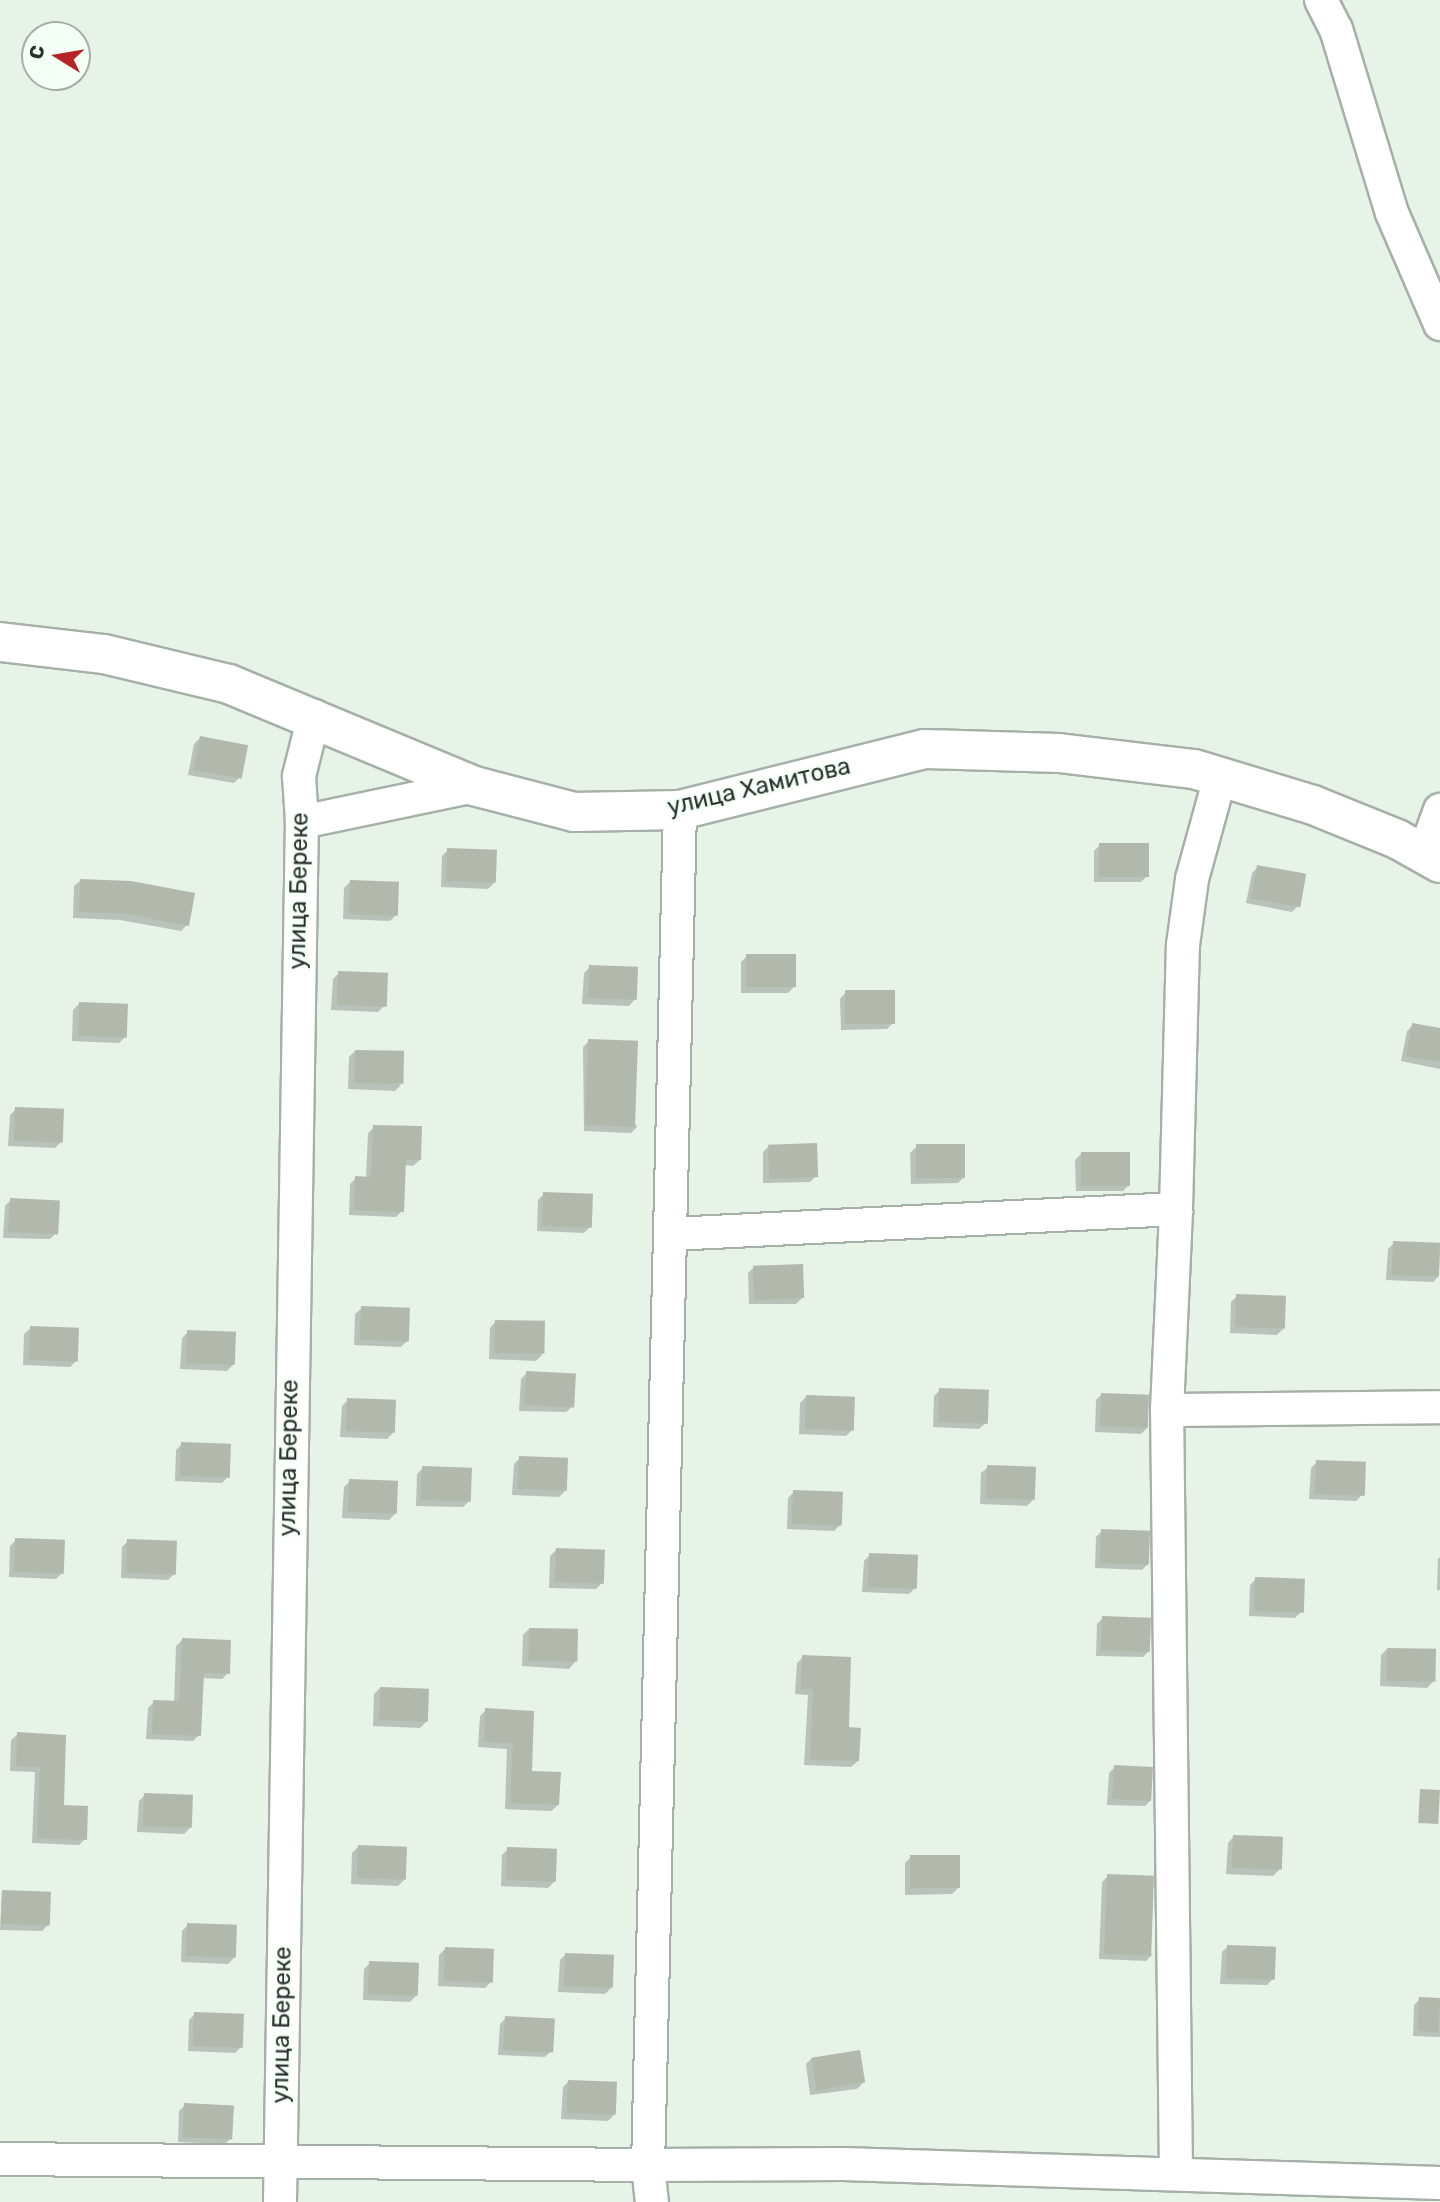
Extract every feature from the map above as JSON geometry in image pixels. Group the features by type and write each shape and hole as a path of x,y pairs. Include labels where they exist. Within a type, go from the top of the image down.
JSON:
{"street":[{"path":"1321,0 1336,29 1392,214 1440,324"},
{"name":"улица Хамитова","path":"0,642 104,654 229,684 314,716 474,786 574,812 680,810 925,749 1059,752 1194,769 1313,804 1432,859"},
{"name":"улица Береке","path":"280,2202 302,822 299,776 314,716"},
{"path":"1176,2174 1167,1410 1183,945 1192,879 1220,777"},
{"path":"302,822 474,786"},
{"path":"652,2202 648,2165 680,810"},
{"path":"1432,859 1440,810"},
{"path":"672,1234 1176,1209"},
{"path":"1167,1410 1440,1407"},
{"path":"0,2159 648,2165 843,2164 1440,2183"}],"building":[{"path":"200,736 248,745 242,779 194,769"},
{"path":"1099,843 1149,843 1149,877 1099,877"},
{"path":"447,848 497,850 496,883 446,881"},
{"path":"1257,865 1306,874 1300,907 1251,898"},
{"path":"80,879 131,881 195,893 189,926 127,914 79,912"},
{"path":"350,880 399,882 398,916 349,914"},
{"path":"746,954 796,954 796,987 746,987"},
{"path":"589,965 638,967 637,1000 588,998"},
{"path":"338,971 388,973 387,1007 337,1005"},
{"path":"845,990 895,990 895,1024 845,1024"},
{"path":"79,1002 128,1004 127,1038 78,1036"},
{"path":"1412,1023 1440,1028 1440,1062 1406,1056"},
{"path":"588,1039 638,1041 635,1127 585,1125"},
{"path":"355,1050 404,1051 403,1084 354,1083"},
{"path":"15,1107 64,1109 63,1143 14,1141"},
{"path":"373,1125 422,1126 421,1160 406,1160 404,1212 354,1210 355,1176 371,1177"},
{"path":"817,1143 818,1177 769,1179 768,1145"},
{"path":"916,1144 965,1144 965,1178 916,1178"},
{"path":"1081,1152 1130,1152 1130,1186 1081,1186"},
{"path":"543,1192 593,1194 592,1228 542,1226"},
{"path":"10,1198 60,1201 58,1235 8,1232"},
{"path":"1393,1241 1440,1243 1439,1277 1392,1275"},
{"path":"803,1264 804,1298 754,1300 753,1266"},
{"path":"1236,1294 1286,1296 1285,1329 1235,1327"},
{"path":"361,1306 410,1308 409,1342 360,1340"},
{"path":"495,1320 545,1321 544,1354 494,1353"},
{"path":"30,1326 79,1328 78,1362 29,1360"},
{"path":"187,1330 236,1332 235,1365 186,1363"},
{"path":"526,1371 576,1374 574,1408 524,1405"},
{"path":"939,1388 989,1390 988,1424 938,1422"},
{"path":"1101,1393 1149,1395 1148,1428 1100,1426"},
{"path":"806,1395 855,1397 854,1431 805,1429"},
{"path":"347,1398 396,1400 395,1433 346,1431"},
{"path":"181,1442 231,1444 230,1478 180,1476"},
{"path":"519,1456 568,1458 567,1491 518,1489"},
{"path":"1316,1460 1366,1462 1365,1496 1315,1494"},
{"path":"987,1465 1036,1467 1035,1500 986,1498"},
{"path":"422,1466 472,1468 471,1502 421,1500"},
{"path":"349,1479 398,1481 397,1514 348,1512"},
{"path":"793,1490 843,1492 842,1526 792,1524"},
{"path":"1101,1529 1150,1531 1149,1565 1100,1563"},
{"path":"15,1538 65,1540 64,1574 14,1572"},
{"path":"127,1539 177,1541 176,1575 126,1573"},
{"path":"556,1548 605,1550 604,1584 555,1582"},
{"path":"869,1553 918,1555 917,1589 868,1587"},
{"path":"1255,1577 1305,1579 1304,1613 1254,1611"},
{"path":"1102,1616 1151,1618 1150,1652 1101,1650"},
{"path":"529,1628 578,1629 577,1662 528,1661"},
{"path":"182,1638 231,1640 230,1674 204,1673 201,1736 152,1734 153,1700 179,1701"},
{"path":"1387,1648 1436,1649 1435,1682 1386,1681"},
{"path":"802,1655 851,1657 849,1727 861,1728 859,1761 810,1760 813,1689 801,1689"},
{"path":"380,1687 429,1689 428,1722 379,1720"},
{"path":"485,1708 534,1711 532,1771 561,1772 559,1805 510,1803 513,1743 484,1742"},
{"path":"17,1732 66,1735 64,1805 88,1806 87,1840 37,1838 40,1767 16,1766"},
{"path":"1114,1765 1153,1767 1151,1801 1112,1799"},
{"path":"1420,1789 1440,1790 1438,1824 1418,1823"},
{"path":"144,1793 193,1795 192,1828 143,1826"},
{"path":"1233,1835 1283,1837 1282,1870 1232,1868"},
{"path":"358,1845 407,1847 406,1880 357,1878"},
{"path":"507,1847 557,1849 556,1882 506,1880"},
{"path":"910,1855 960,1855 960,1888 910,1888"},
{"path":"1107,1874 1154,1876 1151,1956 1104,1954"},
{"path":"2,1890 51,1892 50,1926 1,1924"},
{"path":"187,1923 237,1925 236,1958 186,1956"},
{"path":"1227,1945 1276,1947 1275,1980 1226,1978"},
{"path":"445,1947 494,1949 493,1983 444,1981"},
{"path":"565,1953 614,1955 613,1988 564,1986"},
{"path":"369,1961 419,1963 418,1996 368,1994"},
{"path":"1419,1997 1440,1998 1438,2032 1417,2031"},
{"path":"194,2012 244,2014 243,2048 193,2046"},
{"path":"505,2016 555,2019 553,2053 503,2050"},
{"path":"860,2050 865,2083 817,2090 812,2058"},
{"path":"568,2080 617,2082 616,2115 567,2113"},
{"path":"184,2103 234,2106 232,2140 182,2137"}]}
